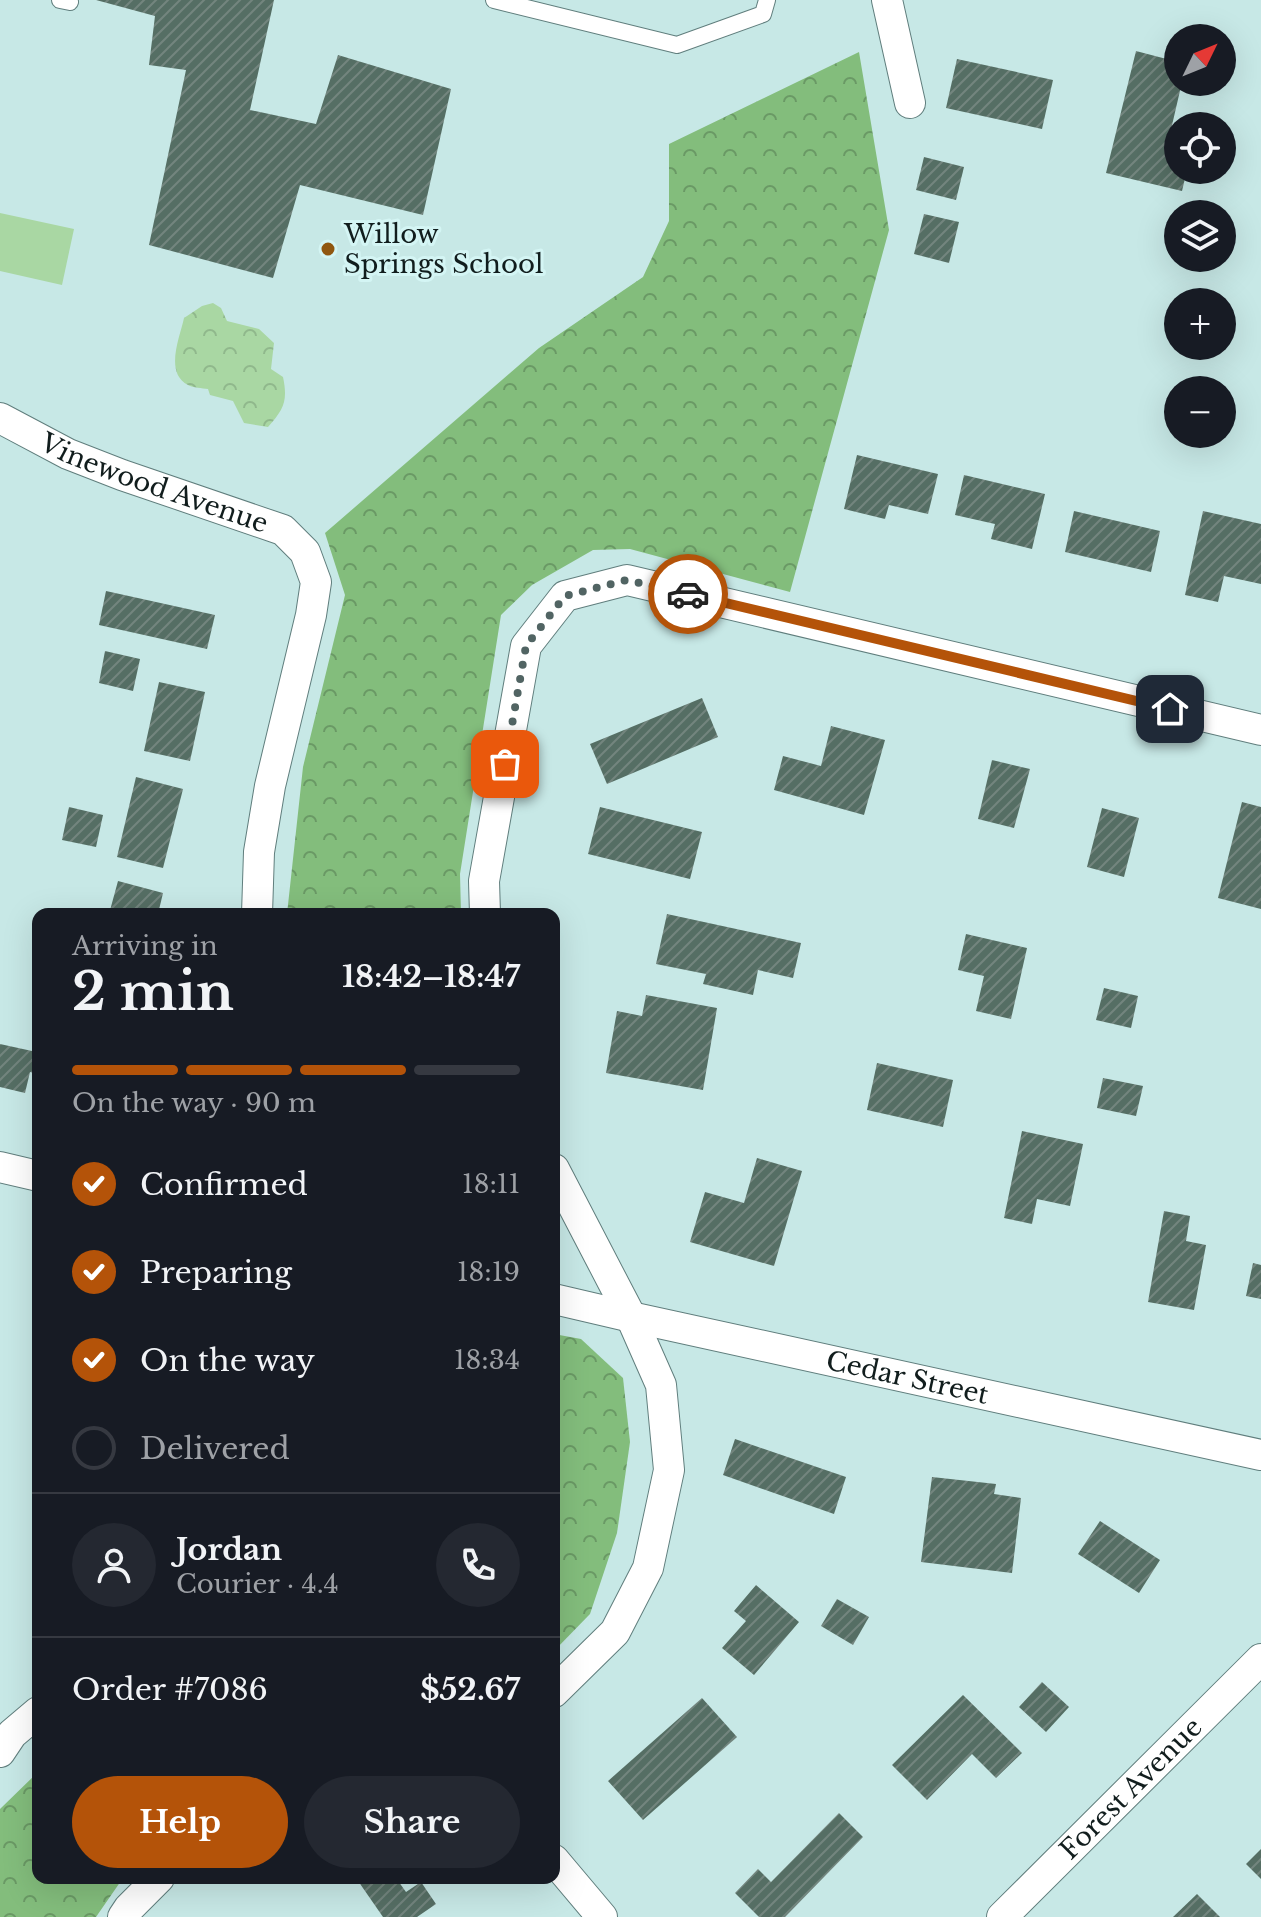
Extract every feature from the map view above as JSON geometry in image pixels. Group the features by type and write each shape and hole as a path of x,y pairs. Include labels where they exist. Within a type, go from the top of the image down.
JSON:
{"street":[{"path":"887,0 910,103"},
{"name":"Vinewood Avenue","path":"0,418 68,454 108,470 283,530 305,552 316,582 270,786 259,852 257,908"},
{"path":"485,908 484,881 526,646 565,596 627,580 1261,730"},
{"path":"0,1167 32,1175"},
{"path":"560,1181 631,1317 661,1385 669,1470 648,1568 615,1632 560,1686"},
{"name":"Cedar Street","path":"560,1300 1261,1455"},
{"name":"Forest Avenue","path":"1002,1917 1261,1659"},
{"path":"0,1752 12,1734 32,1717"},
{"path":"560,1867 602,1917"},
{"path":"123,1917 153,1884"}],"lane":[{"path":"494,0 677,45 763,14 767,0"}],"green space":[{"path":"859,52 889,230 790,592 630,549 593,550 532,585 501,615 460,874 461,908 288,908 303,767 345,595 325,533 539,348 643,277 669,221 669,144"},
{"path":"0,213 74,229 62,285 0,271"},
{"path":"213,303 221,308 227,321 259,329 274,343 271,369 283,377 285,399 268,427 244,423 233,401 210,395 208,389 188,385 177,372 176,354 184,318"},
{"path":"560,1335 581,1339 623,1378 630,1442 617,1533 590,1614 560,1645"},
{"path":"32,1778 32,1884 119,1884 96,1917 0,1917 0,1809"}],"building":[{"path":"96,0 274,0 250,110 316,124 338,55 451,89 423,215 300,185 273,278 149,245 186,70 149,65 155,16"},
{"path":"1136,51 1164,58 1164,96 1179,96 1175,112 1164,112 1164,184 1184,184 1182,191 1106,173"},
{"path":"957,59 1053,80 1042,129 946,108"},
{"path":"924,157 964,167 956,200 916,190"},
{"path":"924,214 959,222 949,263 914,254"},
{"path":"857,455 938,474 928,514 889,505 885,519 844,509"},
{"path":"964,475 1045,494 1032,549 991,539 995,524 955,515"},
{"path":"1074,511 1160,531 1151,572 1065,552"},
{"path":"1203,511 1261,524 1261,584 1224,576 1218,602 1185,595"},
{"path":"106,591 215,615 207,649 99,625"},
{"path":"105,651 140,659 133,691 99,683"},
{"path":"159,682 205,692 190,761 144,751"},
{"path":"702,698 718,737 607,784 590,744"},
{"path":"831,726 885,740 864,815 774,790 783,756 821,766"},
{"path":"992,760 1030,769 1014,828 978,819"},
{"path":"136,777 183,789 163,868 117,857"},
{"path":"1242,802 1261,807 1261,909 1218,898"},
{"path":"69,807 103,815 96,847 62,840"},
{"path":"600,807 702,832 690,879 588,854"},
{"path":"1102,808 1139,818 1124,877 1087,867"},
{"path":"118,881 163,893 159,908 111,908"},
{"path":"667,914 801,943 793,978 758,970 753,995 703,984 706,974 656,964"},
{"path":"966,934 1027,948 1011,1019 976,1011 984,976 958,970"},
{"path":"1104,988 1138,996 1131,1028 1096,1020"},
{"path":"646,995 717,1008 703,1090 606,1073 617,1011 642,1016"},
{"path":"0,1044 32,1051 32,1072 25,1093 0,1087"},
{"path":"877,1063 953,1080 943,1127 867,1110"},
{"path":"1103,1078 1143,1086 1136,1116 1097,1108"},
{"path":"1022,1131 1083,1144 1070,1206 1037,1199 1032,1224 1004,1218"},
{"path":"757,1158 802,1171 774,1266 690,1242 705,1192 744,1203"},
{"path":"1164,1211 1190,1216 1186,1241 1206,1245 1194,1310 1148,1302"},
{"path":"1253,1263 1261,1265 1261,1299 1246,1296"},
{"path":"735,1439 846,1477 834,1514 723,1475"},
{"path":"932,1477 996,1484 994,1494 1021,1498 1012,1573 921,1562"},
{"path":"1100,1521 1160,1560 1139,1593 1078,1554"},
{"path":"756,1585 799,1622 754,1675 722,1648 746,1621 734,1611"},
{"path":"837,1599 869,1617 853,1645 821,1626"},
{"path":"1042,1682 1069,1707 1046,1732 1019,1707"},
{"path":"963,1695 1022,1753 996,1778 972,1754 927,1800 892,1765"},
{"path":"702,1698 737,1737 643,1820 608,1781"},
{"path":"839,1813 863,1837 785,1917 759,1917 735,1893 758,1869 771,1882"},
{"path":"1261,1849 1261,1879 1246,1864"},
{"path":"360,1884 400,1884 406,1892 422,1884 436,1904 417,1917 383,1917"},
{"path":"1197,1894 1220,1917 1173,1917"}],"way so far":[{"path":"505,764 526,646 565,596 627,580 688,594"}],"place":[{"name":"Willow Springs School","path":"328,249"}],"route":[{"path":"688,594 1170,709"}]}
